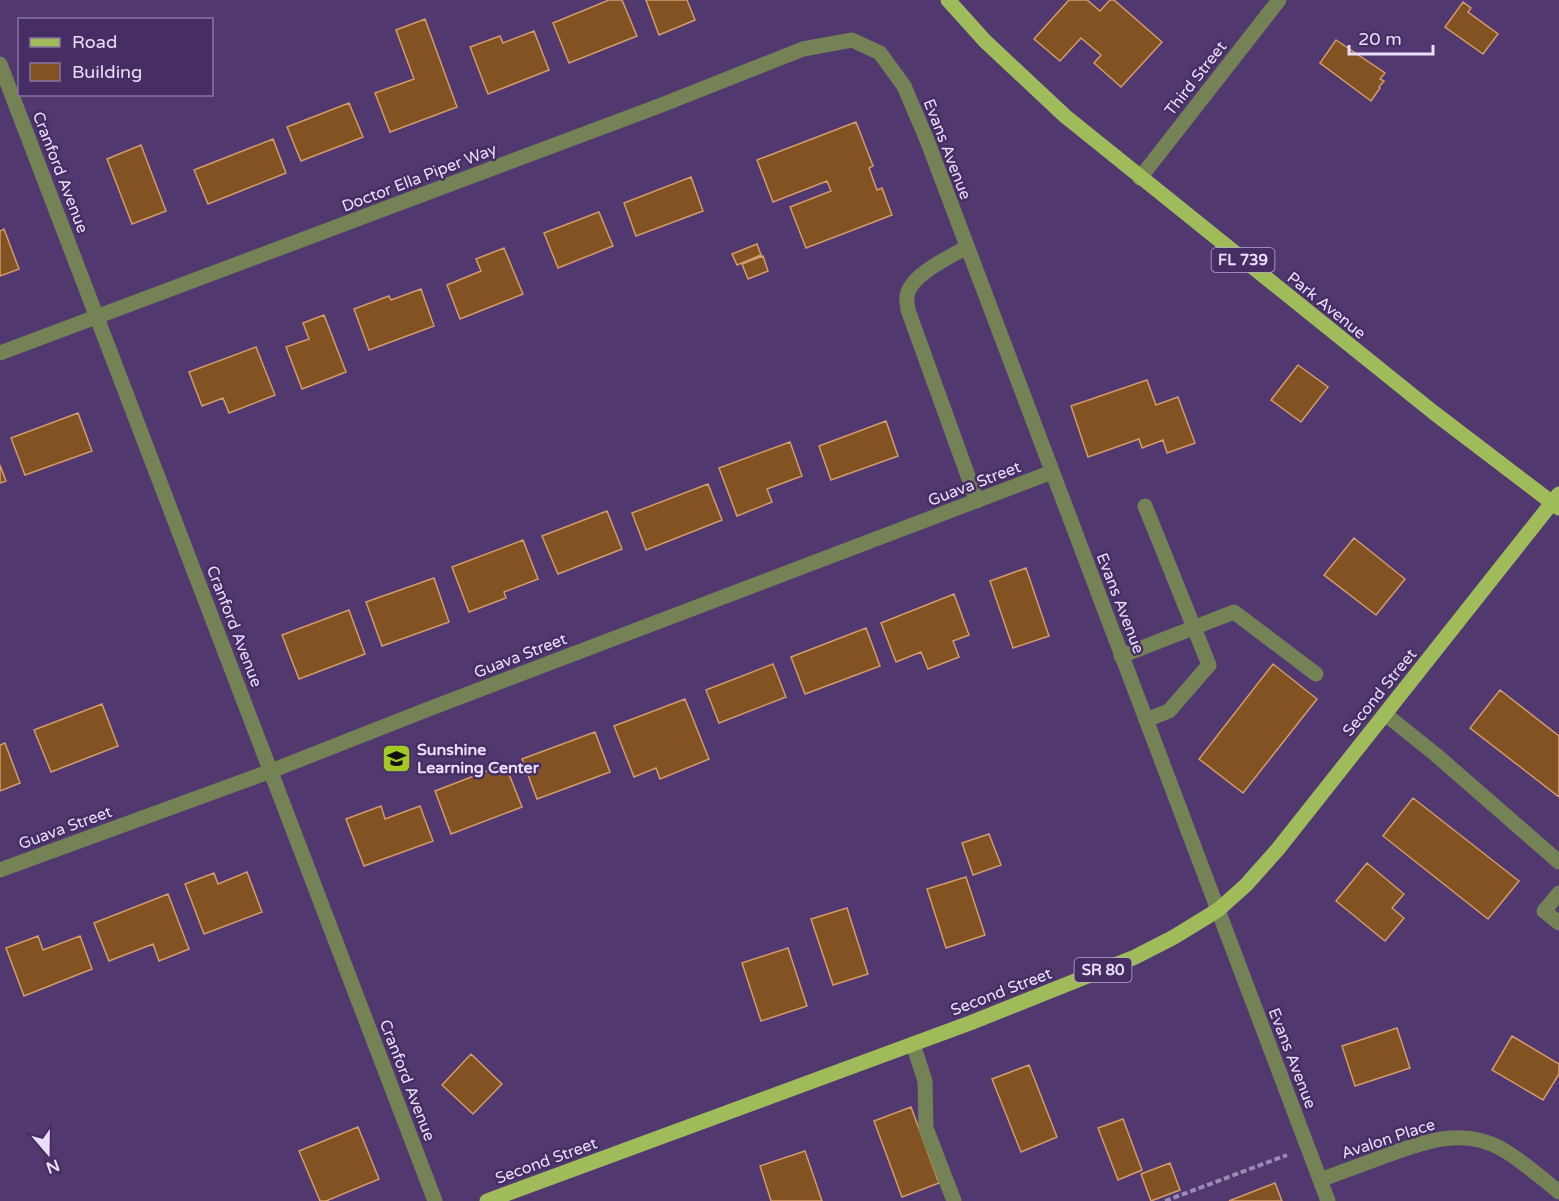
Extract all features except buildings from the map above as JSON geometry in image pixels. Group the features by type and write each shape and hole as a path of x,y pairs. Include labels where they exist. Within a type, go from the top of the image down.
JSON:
{"main road":[{"name":"Park Avenue","path":"948,0 985,41 1065,116 1140,178 1424,405 1557,502"},
{"name":"Second Street","path":"487,1201 913,1044 1135,957 1174,937 1218,910 1246,885 1278,849 1557,502"}],"street":[{"name":"Third Street","path":"1140,178 1279,0"},
{"name":"Evans Avenue","path":"852,40 880,53 904,86 1328,1201"},
{"name":"Doctor Ella Piper Way","path":"0,353 803,50 852,40"},
{"name":"Cranford Avenue","path":"0,64 435,1201"},
{"path":"967,247 917,279 909,288 906,297 908,310 977,501"},
{"name":"Guava Street","path":"0,870 270,771 1052,472"},
{"path":"1145,506 1209,665 1169,711 1146,720"},
{"path":"1122,656 1234,612 1316,674"},
{"path":"1385,714 1435,754 1559,862"},
{"path":"1559,893 1544,911 1559,923"},
{"path":"913,1044 925,1081 926,1128 954,1201"},
{"name":"Avalon Place","path":"1320,1180 1418,1144 1440,1138 1460,1137 1477,1139 1498,1147 1517,1158 1559,1192"}],"path":[{"path":"1165,1201 1307,1147"}],"place":[{"name":"Sunshine Learning Center","path":"396,758"}]}
